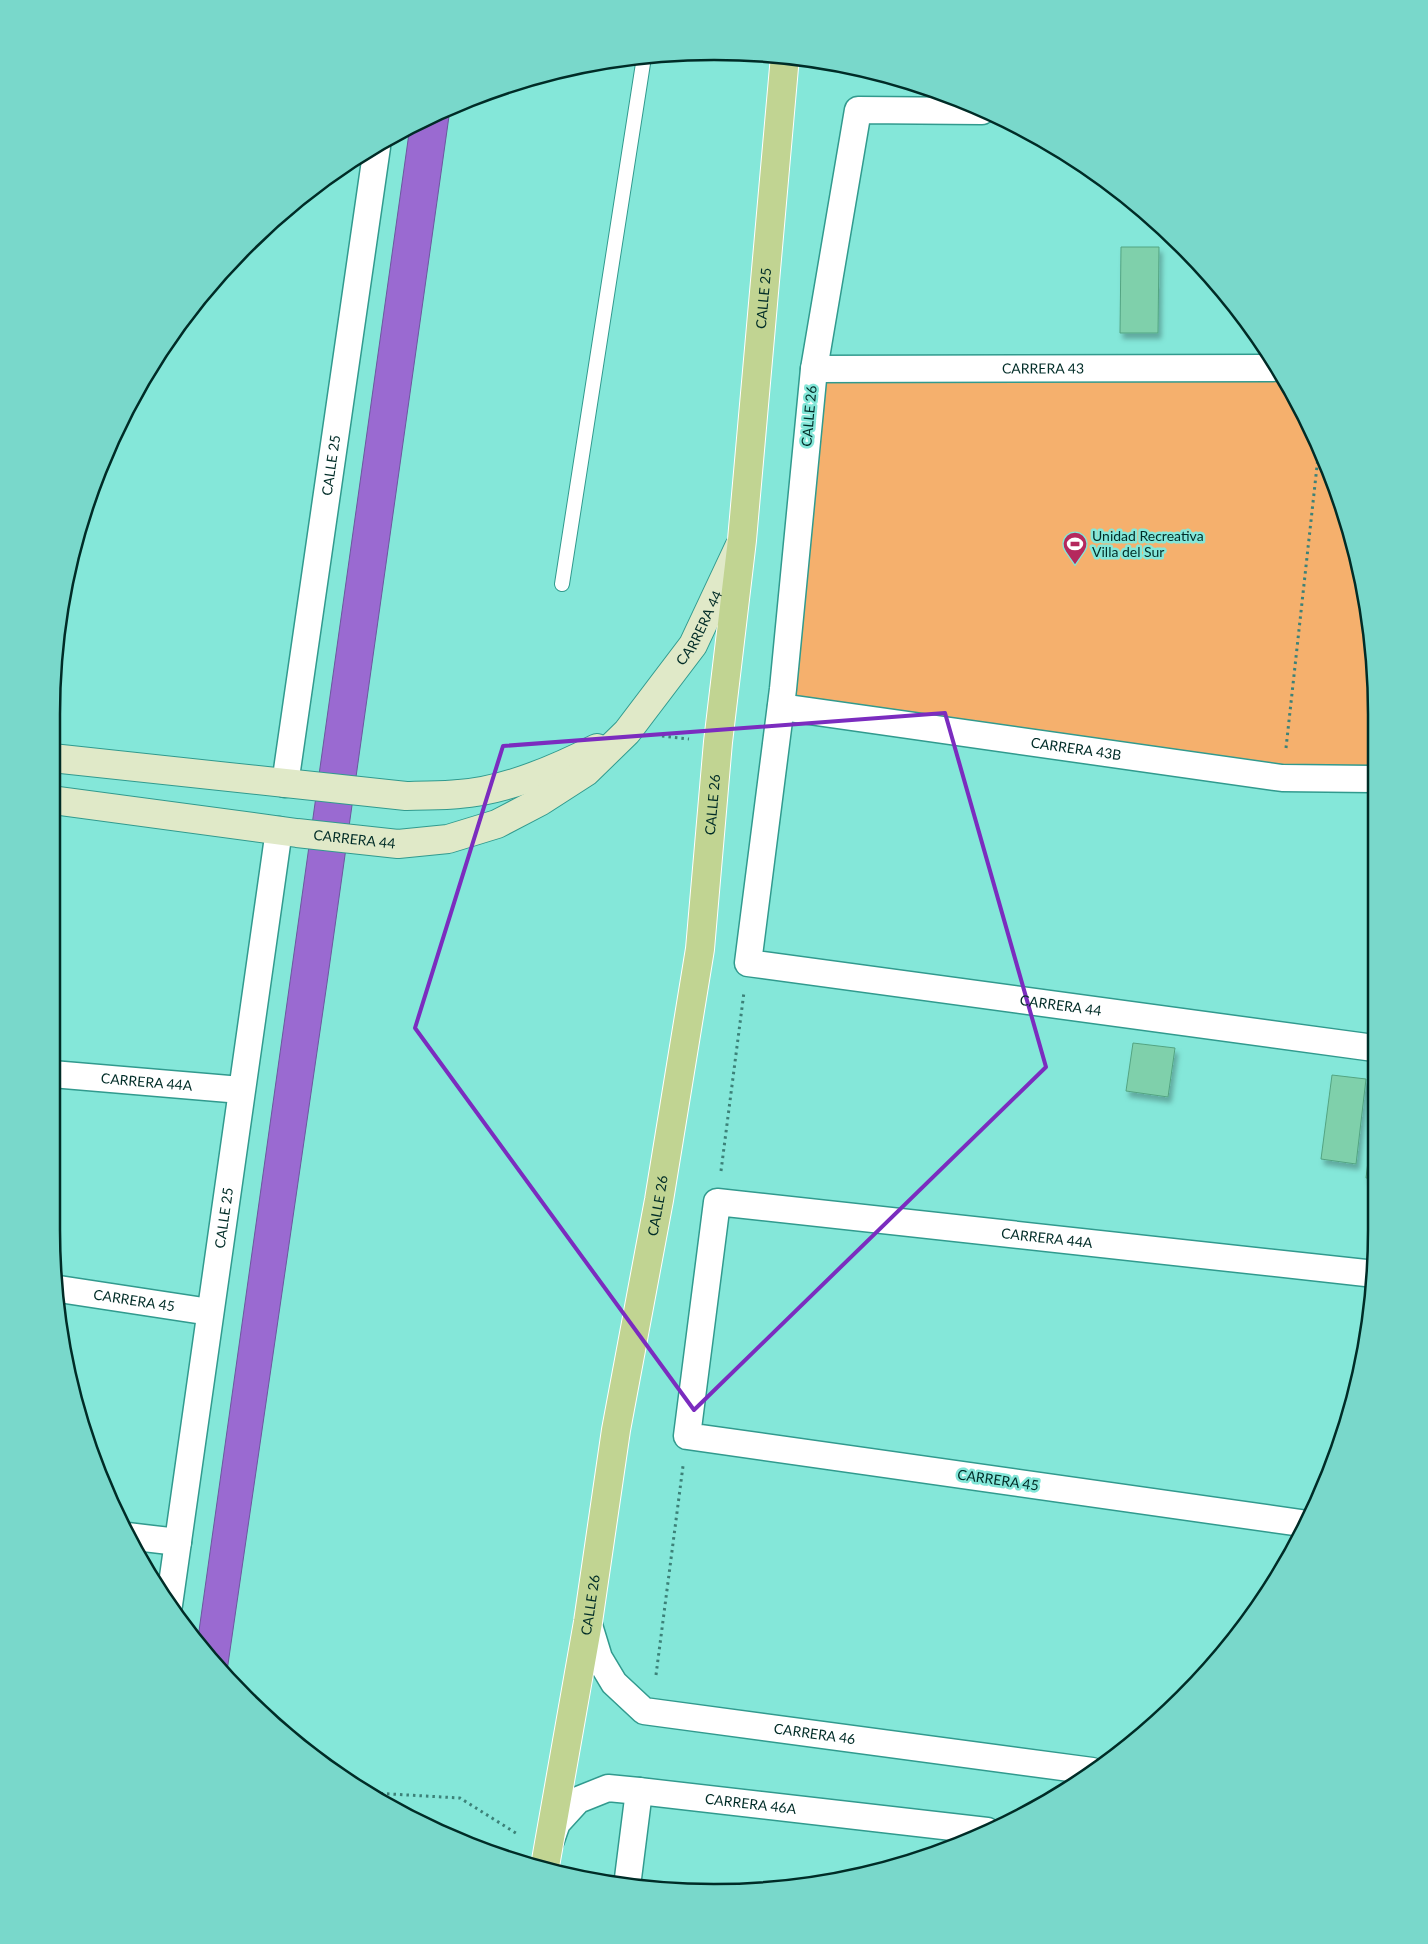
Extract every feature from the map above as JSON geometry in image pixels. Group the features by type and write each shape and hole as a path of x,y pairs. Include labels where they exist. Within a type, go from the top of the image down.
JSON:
{"main road":[{"name":"CALLE 25","path":"742,540 784,64"},
{"name":"CARRERA 44","path":"60,801 398,844 448,839 497,824 541,801 586,772 627,732 693,645 742,540"},
{"name":"CALLE 26","path":"546,1859 588,1622 616,1430 659,1200 700,949 718,742 742,540"},
{"name":"CARRERA 44","path":"60,759 406,796 461,794 516,782 575,760 627,732"}],"street":[{"name":"CALLE 26","path":"748,963 781,707 814,369 858,110 968,112"},
{"name":"CALLE 25","path":"294,785 376,155"},
{"name":"CARRERA 43","path":"814,369 1268,368"},
{"name":"CARRERA 43B","path":"781,707 1282,778 1368,779"},
{"name":"CALLE 25","path":"171,1594 241,1090 288,831"},
{"name":"CARRERA 44","path":"748,963 1368,1047"},
{"name":"CARRERA 44A","path":"60,1075 241,1090"},
{"name":"CARRERA 44A","path":"717,1202 1367,1273"},
{"path":"687,1436 717,1202"},
{"name":"CARRERA 45","path":"63,1290 210,1312"},
{"name":"CARRERA 45","path":"687,1436 1299,1523"},
{"path":"137,1537 178,1542"},
{"name":"CARRERA 46","path":"588,1622 599,1658 614,1684 644,1711 1084,1769"},
{"name":"CARRERA 46A","path":"546,1859 557,1823 578,1800 608,1788 974,1830"},
{"path":"628,1878 639,1791"}],"lane":[{"path":"562,584 643,64"}],"path":[{"path":"1282,778 1317,463"},
{"path":"627,732 718,742"},
{"path":"717,1202 748,963"},
{"path":"656,1675 687,1436"},
{"path":"383,1794 460,1798 546,1859"}],"highlighted area":[{"path":"945,713 1046,1067 694,1410 415,1028 503,746"}],"shaded area":[{"path":"449,117 327,983 228,1667 199,1633 409,136"},
{"name":"Unidad Recreativa Villa del Sur","path":"1268,368 1301,425 1333,504 1346,545 1355,586 1367,671 1368,779 781,707 814,369"}],"building":[{"path":"1121,247 1159,247 1158,333 1120,333"},
{"path":"1133,1043 1175,1048 1168,1097 1126,1091"},
{"path":"1332,1075 1366,1079 1356,1164 1321,1159"},
{"path":"1368,1161 1368,1178 1366,1178"}],"place":[{"name":"Unidad Recreativa Villa del Sur","path":"1075,565"}]}
